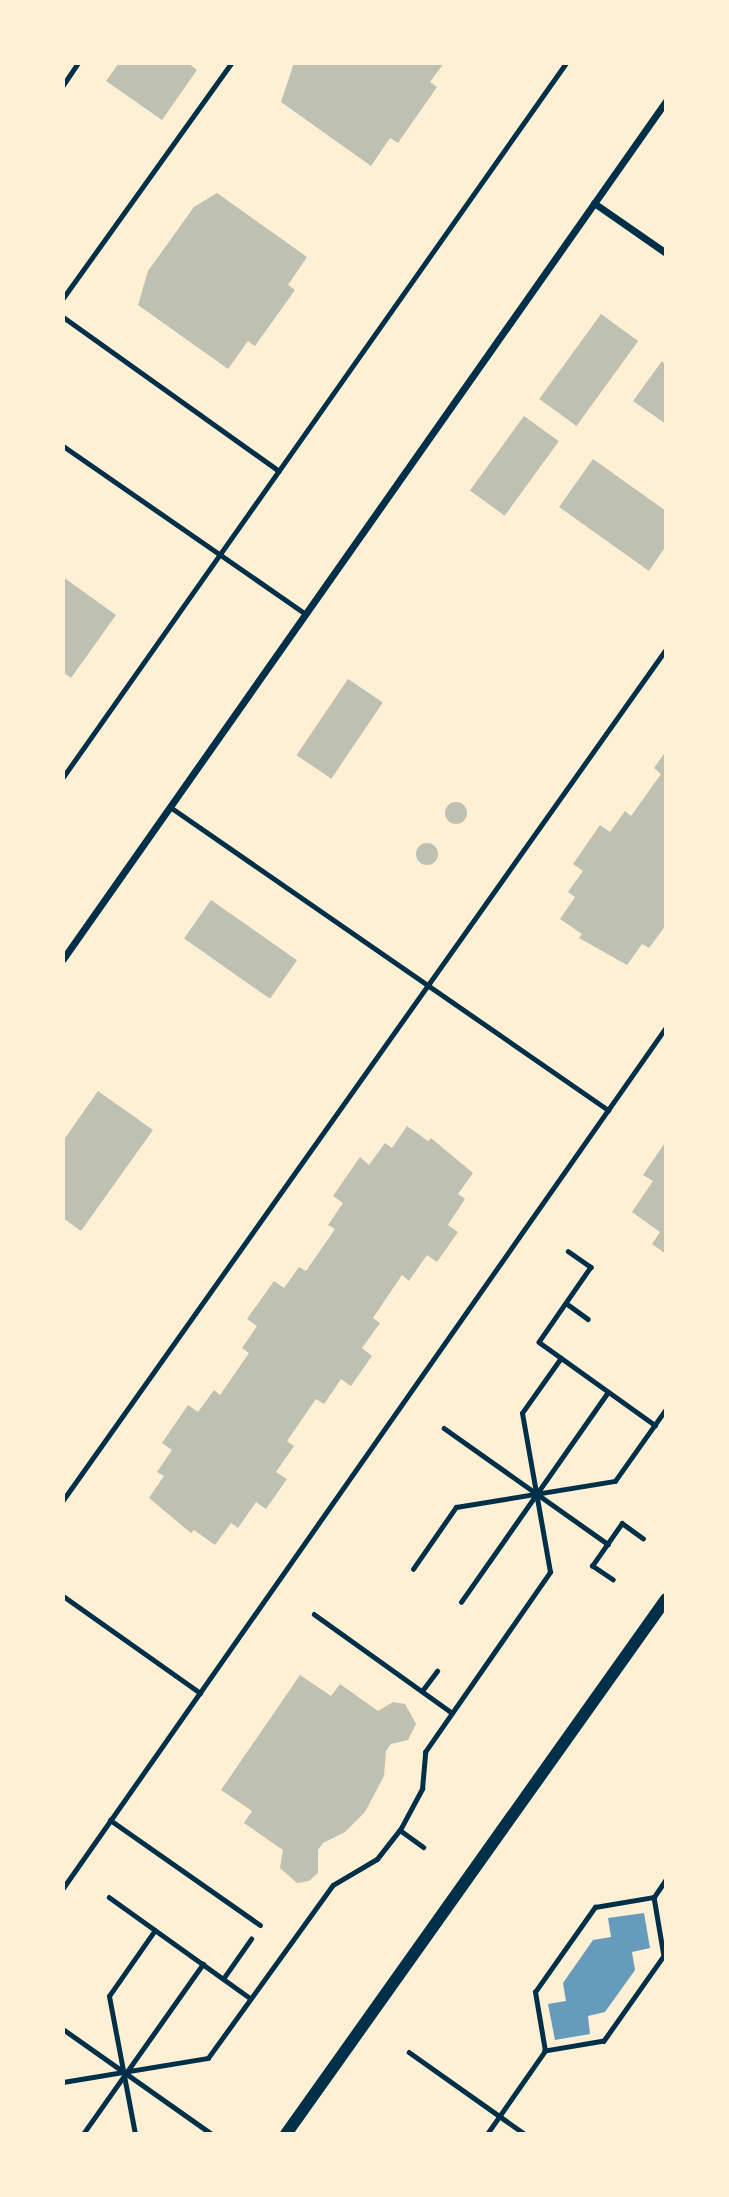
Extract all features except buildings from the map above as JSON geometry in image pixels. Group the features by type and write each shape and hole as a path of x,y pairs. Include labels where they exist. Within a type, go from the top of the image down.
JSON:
{"street":[{"path":"63,959 666,101"},
{"path":"594,202 666,253"},
{"path":"286,2134 666,1599"}],"lane":[{"path":"63,85 78,63"},
{"path":"63,298 231,63"},
{"path":"63,777 564,65 556,63"},
{"path":"63,317 279,471"},
{"path":"63,446 306,614"},
{"path":"63,1500 666,649"},
{"path":"170,807 608,1110"},
{"path":"63,1888 666,1027"},
{"path":"63,1596 200,1693"},
{"path":"110,1820 260,1925"}],"path":[{"path":"568,1251 591,1267 539,1342 655,1424"},
{"path":"566,1303 588,1319"},
{"path":"63,2082 208,2058 333,1885 377,1859 400,1830 422,1789 425,1752 550,1572 522,1413 561,1358"},
{"path":"461,1602 608,1392"},
{"path":"413,1569 456,1507 615,1482 666,1409"},
{"path":"444,1428 608,1544"},
{"path":"613,1580 592,1566 622,1523 643,1538"},
{"path":"314,1614 452,1712"},
{"path":"422,1691 437,1671"},
{"path":"400,1830 423,1847"},
{"path":"545,2051 604,2041 664,1956 654,1897 666,1879"},
{"path":"109,1897 250,1998"},
{"path":"487,2134 545,2051 535,1992 595,1907 654,1897"},
{"path":"223,1979 260,1925"},
{"path":"135,2134 126,2073 109,1996 155,1930"},
{"path":"83,2134 202,1964"},
{"path":"63,2029 212,2134"},
{"path":"409,2052 525,2134"}],"water":[{"path":"644,1913 650,1948 632,1952 635,1970 605,2012 588,2016 590,2034 555,2040 548,2004 566,2001 563,1983 593,1940 611,1937 608,1918"}]}
